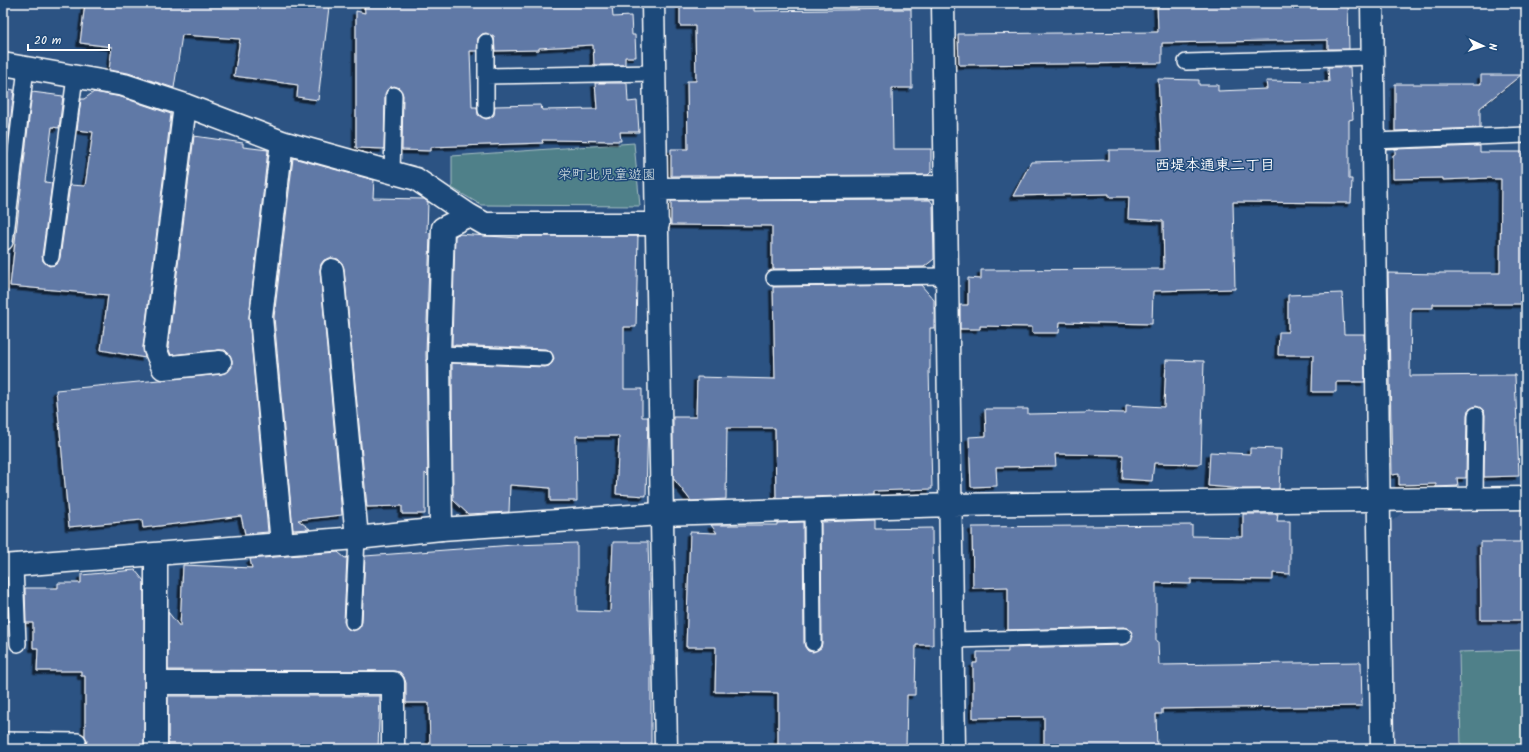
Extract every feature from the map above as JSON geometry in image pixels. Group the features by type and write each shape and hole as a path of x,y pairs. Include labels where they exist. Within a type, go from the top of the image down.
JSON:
{"street":[{"path":"653,3 658,224 660,514 666,749"},
{"path":"943,3 954,749"},
{"path":"1372,3 1382,749"},
{"path":"3,64 124,85 185,105 282,142 416,179 468,215 485,224 658,224"},
{"path":"185,105 155,349 163,368 220,362"},
{"path":"282,142 261,317 282,544"},
{"path":"657,189 946,188"},
{"path":"441,529 438,354 443,228 468,215"},
{"path":"332,270 357,538"},
{"path":"9,566 357,538 441,529 660,514 951,505 1526,498"},
{"path":"156,554 156,749"},
{"path":"156,683 393,683 393,749"}],"lane":[{"path":"486,42 486,110"},
{"path":"1186,62 1372,57"},
{"path":"5,242 26,68"},
{"path":"486,76 655,73"},
{"path":"51,257 75,77"},
{"path":"392,172 394,95"},
{"path":"1373,141 1526,135"},
{"path":"774,278 947,276"},
{"path":"438,354 545,358"},
{"path":"1475,498 1476,415"},
{"path":"812,510 813,643"},
{"path":"353,622 357,538"},
{"path":"9,566 18,644"},
{"path":"953,640 1124,636"},
{"path":"3,740 78,741"}],"shaded area":[{"path":"1526,511 1526,749 1394,749 1390,523 1403,512"}],"green space":[{"name":"栄町北児童遊園","path":"634,143 640,206 481,205 452,188 452,156"},
{"path":"1526,650 1526,749 1461,749 1459,652"}],"building":[{"path":"85,3 301,3 329,7 318,100 297,97 298,85 234,76 240,39 182,35 174,88 128,73 109,70 112,47 80,43"},
{"path":"364,3 550,3 550,6 585,3 586,7 612,5 613,17 631,16 632,35 635,35 636,57 625,57 625,65 594,65 593,45 539,48 539,50 495,51 494,37 486,33 482,34 478,38 477,51 470,51 472,107 477,107 478,115 486,119 494,115 495,106 541,105 542,110 597,109 595,83 627,83 628,102 637,101 639,132 620,132 621,141 542,140 543,143 431,147 431,151 402,150 403,95 399,88 394,86 387,90 385,94 384,149 356,148 356,11 365,13"},
{"path":"680,3 754,3 754,11 911,9 912,88 892,88 893,149 931,149 931,172 928,175 671,176 671,149 688,149 687,81 696,81 695,26 680,26"},
{"path":"1157,3 1348,3 1349,49 1328,49 1328,40 1162,43 1162,63 959,65 958,34 1158,32"},
{"path":"1328,67 1350,67 1353,119 1349,120 1349,179 1352,179 1351,203 1233,202 1235,289 1153,291 1152,324 1060,322 1059,333 1032,333 1032,327 980,326 980,329 960,329 960,305 968,305 968,278 981,279 981,270 1164,269 1163,221 1128,219 1129,197 1109,197 1109,194 1013,196 1031,162 1109,160 1109,150 1162,150 1158,79 1199,80 1199,85 1218,85 1218,91 1267,89 1266,81 1329,82"},
{"path":"1481,75 1521,75 1480,108 1480,128 1395,131 1395,84 1481,84"},
{"path":"3,88 14,90 3,183"},
{"path":"32,92 63,96 59,128 52,127 45,182 52,183 42,256 43,261 49,266 55,265 60,258 70,185 85,186 93,132 77,130 81,99 84,99 94,92 121,97 171,114 143,347 145,358 101,350 108,295 10,286"},
{"path":"194,136 243,143 243,147 268,150 249,318 268,532 245,534 241,516 143,528 142,520 69,527 56,390 221,374 228,372 232,367 230,355 225,350 171,355 168,347"},
{"path":"1480,146 1480,152 1526,152 1526,304 1433,304 1433,308 1411,308 1410,376 1515,375 1519,476 1484,477 1485,415 1481,408 1476,406 1468,410 1467,415 1466,478 1457,478 1458,486 1436,487 1436,484 1399,485 1399,474 1392,475 1388,273 1500,273 1501,179 1393,179 1393,155 1395,155 1395,149"},
{"path":"293,158 374,180 373,198 424,199 428,202 427,232 430,233 426,354 428,476 425,473 425,514 402,514 402,506 367,507 344,269 342,263 338,259 330,258 324,260 321,264 320,271 342,515 298,520 310,529 293,530 274,317"},
{"path":"930,200 933,204 934,259 924,267 773,269 772,226 671,225 671,201"},
{"path":"458,234 518,238 518,236 638,236 636,327 624,327 624,389 642,389 642,417 648,417 646,496 616,494 619,436 576,436 577,501 550,501 550,488 510,485 509,512 468,514 453,500 452,363 545,367 552,363 554,358 550,351 545,349 452,345 455,236"},
{"path":"921,285 934,300 934,328 930,328 929,369 932,489 874,491 874,495 776,498 775,428 727,428 726,499 691,501 673,478 673,417 696,417 697,377 775,379 773,287"},
{"path":"1342,293 1344,334 1364,334 1365,382 1336,382 1336,392 1312,392 1313,355 1278,355 1279,332 1288,332 1288,295"},
{"path":"1166,360 1204,361 1201,464 1154,463 1152,481 1122,479 1123,455 1055,454 1056,466 996,467 997,486 971,487 969,437 986,436 985,409 1028,409 1028,414 1086,412 1126,413 1126,405 1164,407"},
{"path":"1250,448 1281,449 1279,489 1243,489 1208,486 1210,452 1250,454"},
{"path":"1243,514 1278,514 1277,521 1290,521 1290,574 1273,573 1273,580 1191,579 1191,584 1156,583 1156,641 1158,641 1159,665 1361,662 1362,706 1162,709 1162,714 1156,714 1157,749 1044,749 1044,717 973,718 973,663 977,663 977,652 1008,652 1008,648 1124,645 1129,643 1133,636 1128,628 1124,627 1008,630 1008,587 973,588 972,527 1192,525 1192,536 1243,537"},
{"path":"875,520 875,529 932,528 933,645 916,645 915,695 907,695 906,749 778,749 778,693 715,692 716,647 686,647 690,532 717,533 711,525 777,525 777,523 803,522 804,643 808,651 813,652 821,648 822,643 821,522"},
{"path":"613,542 648,542 651,647 651,749 430,749 429,703 406,703 406,683 400,672 168,670 168,612 180,627 183,565 252,568 250,559 338,552 345,558 347,557 344,622 348,629 353,631 360,627 362,622 365,556 513,545 577,543 577,611 610,612"},
{"path":"1480,542 1526,542 1526,620 1481,620"},
{"path":"135,570 144,581 144,749 85,749 87,741 85,736 85,676 81,676 81,671 37,671 38,648 33,648 33,623 26,623 25,588 58,588 58,583 81,583 81,575"},
{"path":"3,587 7,587 8,622 3,622"},
{"path":"168,696 380,696 378,749 168,749"}],"district":[{"name":"西堤本通東二丁目","path":"1215,166"}]}
